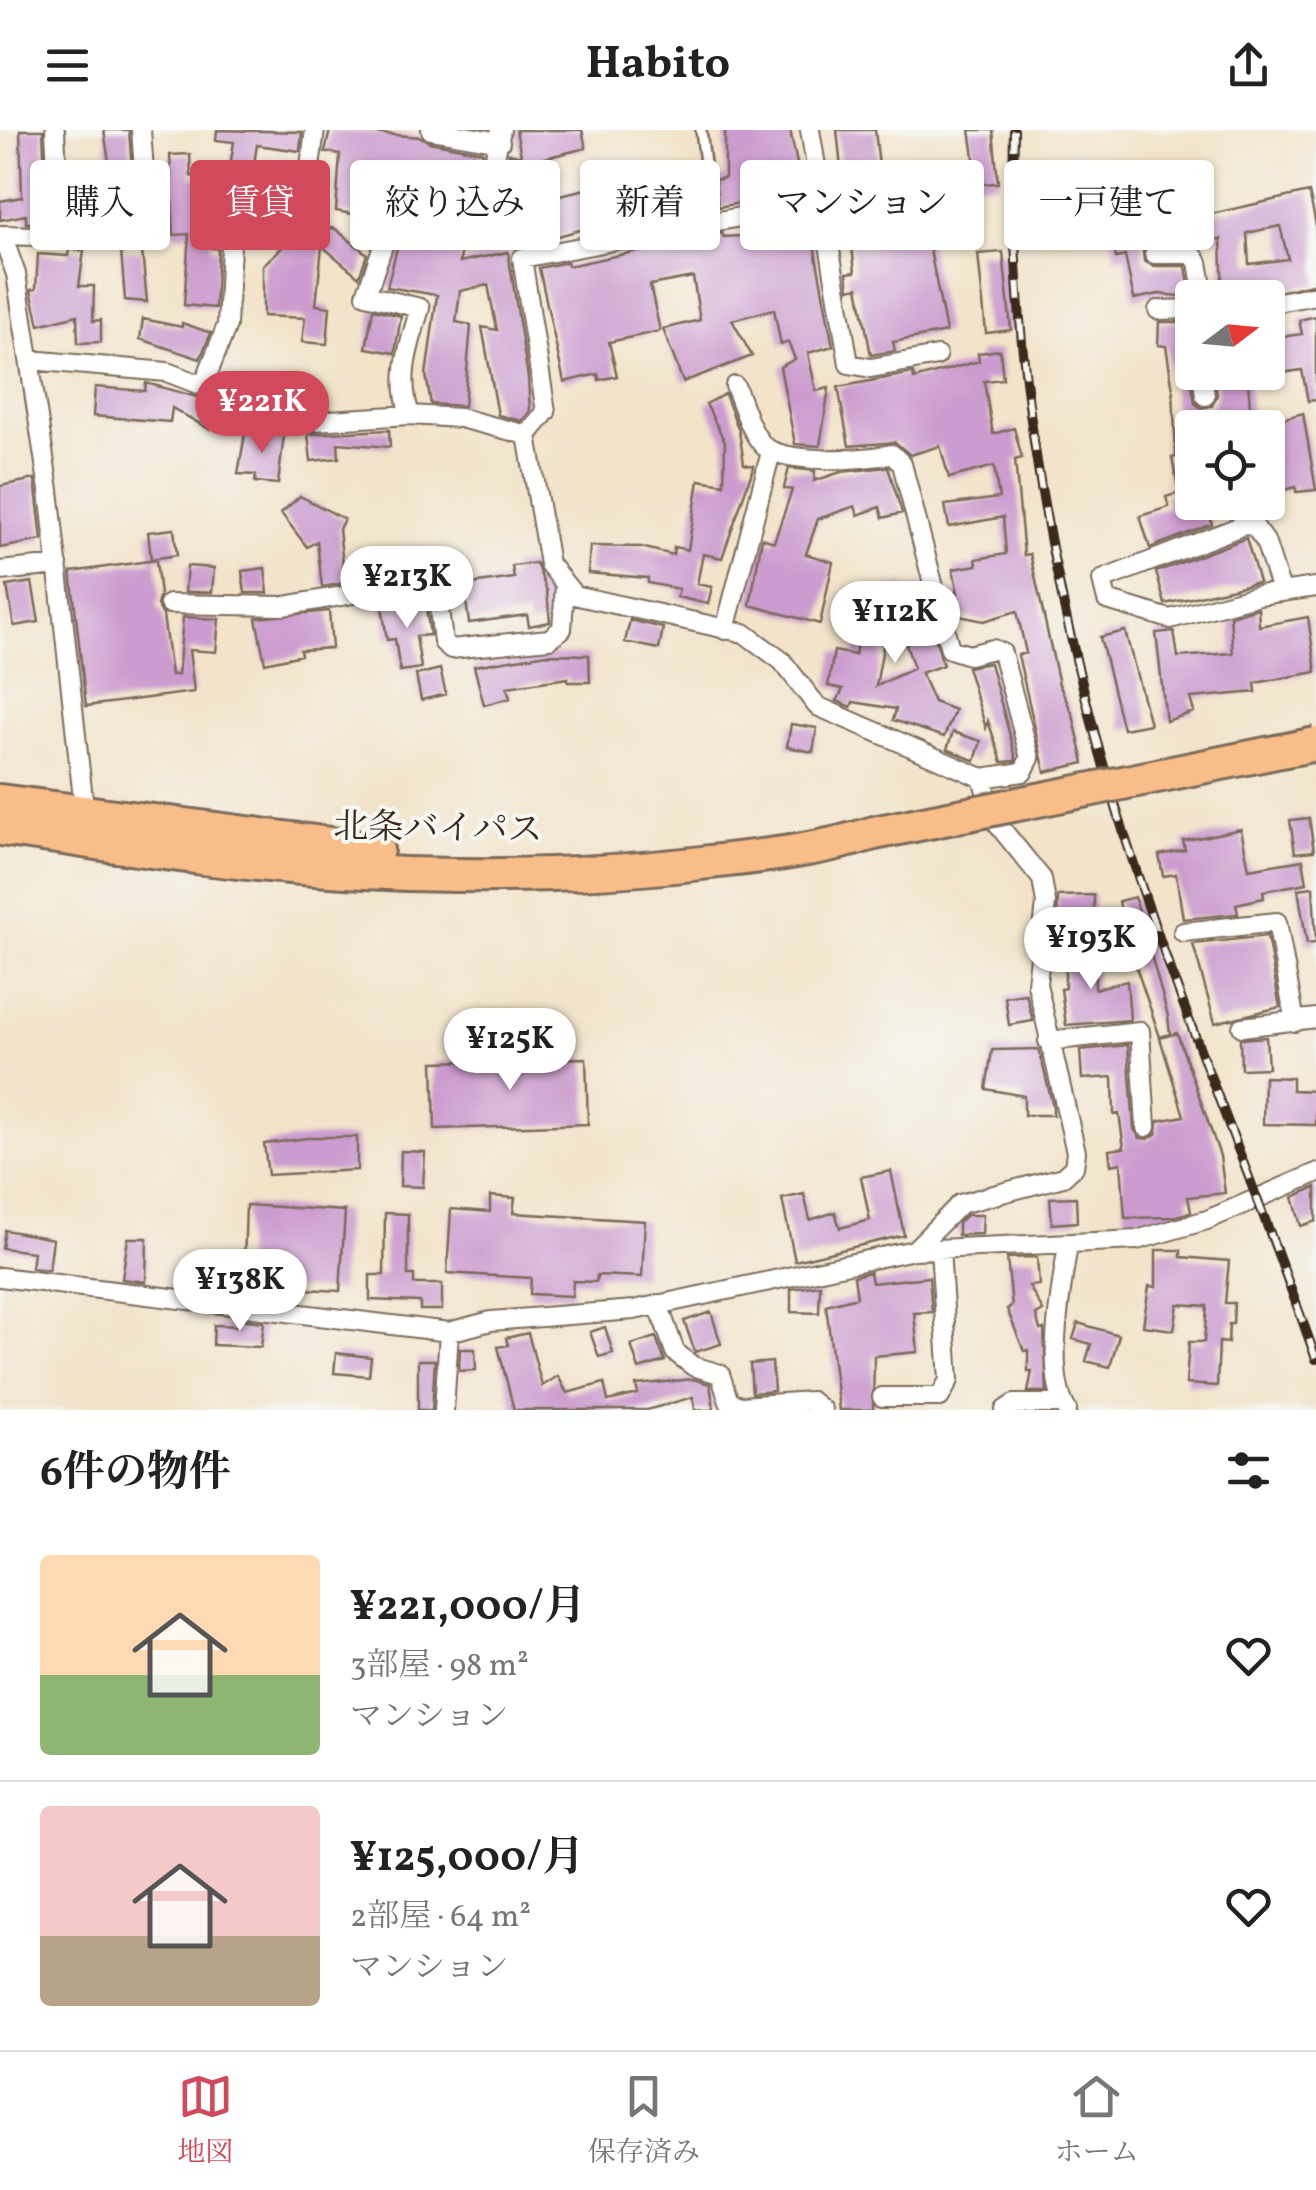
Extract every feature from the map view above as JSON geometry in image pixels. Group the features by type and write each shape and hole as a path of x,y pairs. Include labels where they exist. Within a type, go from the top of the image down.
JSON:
{"highway":[{"name":"北条バイパス","path":"0,801 84,828 287,866 539,873 715,862 841,843 874,832 1316,744"},
{"name":"北条バイパス","path":"0,829 84,828"}],"street":[{"path":"55,130 56,160"},
{"path":"140,130 142,160"},
{"path":"311,160 315,130"},
{"path":"410,415 402,391 402,367 420,308 366,295 392,222 477,238 501,136 431,130"},
{"path":"810,130 814,160"},
{"path":"1,235 30,235"},
{"path":"1,235 11,251 30,360 58,565 84,828"},
{"path":"526,435 546,412 522,258 580,247"},
{"path":"202,386 227,325 231,250"},
{"path":"829,250 849,364 872,368 937,356"},
{"path":"1154,254 1192,254 1198,262 1201,280"},
{"path":"1285,301 1316,295"},
{"path":"1158,310 1175,310"},
{"path":"30,360 127,365 167,372 202,386 247,415 282,423 410,415 460,418 526,435"},
{"path":"526,435 549,564 574,595 744,633 782,661 817,706 982,778 1023,772 1030,758 1002,654 993,649 969,655 950,648 902,464 892,454 863,460 771,452 760,442 736,386"},
{"path":"1204,390 1205,396"},
{"path":"725,630 771,452"},
{"path":"1280,591 1265,541 1254,526 1244,526 1102,580 1108,600 1170,618 1280,591 1316,587"},
{"path":"0,571 58,565"},
{"path":"169,604 284,606 424,582 437,592 442,642 451,649 549,639 562,630 565,584"},
{"path":"914,1250 960,1204 1064,1176 1074,1167 1074,1130 1048,1041 1037,984 1046,895 1042,879 996,821 982,778"},
{"path":"1184,932 1277,922 1296,1022"},
{"path":"1242,1027 1316,1018"},
{"path":"1048,1041 1140,1031 1146,1127"},
{"path":"0,1276 448,1332 491,1320 658,1304 914,1250 1137,1240 1207,1220 1316,1173"},
{"path":"1005,1410 1014,1404 1065,1407 1058,1318 1068,1244"},
{"path":"882,1396 940,1398 948,1380 940,1250"},
{"path":"658,1304 674,1352 692,1366 720,1374 729,1402 740,1406 812,1401 822,1410"},
{"path":"444,1410 448,1332"}],"lane":[{"path":"701,130 705,160"},
{"path":"1042,940 1102,935 1116,946"}],"building":[{"path":"20,130 43,130 44,160 30,160 30,223 26,223 26,215 0,220 0,201 22,197"},
{"path":"104,130 129,130 131,160 109,160"},
{"path":"217,130 302,132 300,151 257,145 255,160 231,160 234,142 216,140"},
{"path":"330,130 421,137 483,152 481,160 350,160 350,214 336,211 340,154 325,152"},
{"path":"516,130 582,130 586,148 541,160 510,160 509,153 521,156"},
{"path":"725,130 790,130 796,160 740,160 740,203 720,207 720,179 725,178"},
{"path":"837,130 875,130 878,160 840,160"},
{"path":"970,130 993,130 998,183 984,184 984,160 974,160"},
{"path":"190,154 190,250 218,250 215,308 184,305 189,234 174,235 170,155"},
{"path":"580,190 580,230 560,235 560,195"},
{"path":"1309,192 1316,225 1316,283 1285,290 1285,280 1222,280 1221,239 1214,239 1214,213","holes":["1280,226 1288,259 1249,264 1247,233"]},
{"path":"330,228 350,241 350,250 367,254 359,277 327,250 330,250"},
{"path":"720,233 724,237 740,236 740,250 815,250 833,346 808,353 816,391 829,388 820,446 795,444 780,367 795,359 788,342 781,345 774,309 732,320 752,356 683,382 663,329 700,320 693,277 650,285 660,331 609,342 617,376 599,380 598,374 564,382 539,268 643,250 720,250"},
{"path":"69,250 84,251 79,286 94,286 93,321 101,320 101,342 78,343 77,315 39,325 31,290 36,289 38,254 68,256"},
{"path":"279,250 322,250 316,305 330,307 327,344 302,342 305,318 263,316 263,265"},
{"path":"396,250 462,250 460,262 508,252 528,378 530,411 522,421 498,415 482,327 497,330 488,285 460,291 456,322 471,325 464,406 431,404 426,375 437,295 387,287"},
{"path":"852,250 930,250 946,332 893,342 895,351 871,355 858,287 849,289 847,273 855,272"},
{"path":"1114,250 1143,250 1144,261 1153,266 1186,266 1188,280 1175,280 1175,296 1134,299 1125,256 1116,258"},
{"path":"121,251 142,251 147,302 125,300"},
{"path":"1003,252 1011,330 986,333 978,254"},
{"path":"373,309 401,316 395,353 366,348"},
{"path":"1316,316 1316,400 1308,401 1302,370 1285,372 1285,336 1302,334 1299,320"},
{"path":"143,319 182,327 182,323 211,333 200,359 140,339"},
{"path":"1159,322 1175,322 1175,390 1193,390 1195,403 1201,408 1212,406 1216,390 1249,390 1250,410 1175,410 1175,435 1173,390 1166,346 1158,345"},
{"path":"1000,350 1003,379 984,381 993,434 1014,428 1022,458 1015,460 1024,555 1030,554 1059,684 1073,715 1084,763 1045,772 1018,655 1026,653 1017,611 984,621 954,615 948,592 958,593 953,569 977,565 976,559 1006,554 1003,517 949,527 945,505 999,498 994,466 949,478 940,446 910,455 895,442 849,446 838,387 913,373 914,379 979,361 978,353"},
{"path":"146,383 197,397 219,411 209,429 172,408 170,422 93,416 95,387 145,391"},
{"path":"725,394 739,431 744,464 754,466 722,558 703,554 697,584 712,587 708,604 677,597 679,589 648,583 648,578 588,573 590,546 641,547 673,555 674,547 688,550 699,480 724,484 725,442 706,404"},
{"path":"1303,413 1316,490 1285,490 1285,418"},
{"path":"246,428 284,435 278,484 255,482 256,475 238,474"},
{"path":"389,430 390,447 338,443 339,458 311,461 308,434"},
{"path":"888,467 902,513 883,518 880,507 858,515 855,506 818,519 806,554 833,562 820,624 750,605 762,538 774,542 792,490 784,488 789,468 815,471 814,481 841,472"},
{"path":"35,479 42,540 0,548 0,486"},
{"path":"1175,494 1175,520 1211,520 1212,524 1150,548 1140,516 1169,507 1166,497"},
{"path":"300,496 344,519 339,529 345,583 322,587 317,541 307,547 281,513"},
{"path":"174,529 177,555 151,559 148,532"},
{"path":"1246,538 1259,582 1165,604 1156,572"},
{"path":"156,560 160,595 157,605 163,615 171,675 178,675 183,617 219,619 216,652 189,650 194,692 86,706 71,572"},
{"path":"536,563 547,591 550,622 529,626 527,615 469,623 464,585 514,578 512,566"},
{"path":"187,566 214,568 212,592 185,592"},
{"path":"265,568 268,593 245,593 242,571"},
{"path":"32,582 39,622 14,626 7,586"},
{"path":"903,585 905,591 921,587 943,665 921,673 934,702 955,710 944,737 893,720 896,709 853,702 851,707 837,701 843,689 828,686 834,651 855,655 863,609 889,614 876,686 914,668 887,589"},
{"path":"425,600 430,635 416,636 421,668 400,671 395,639 387,640 382,606"},
{"path":"1258,608 1259,626 1308,617 1316,672 1255,683 1256,692 1190,698 1194,712 1166,721 1156,633 1174,631 1178,657 1233,653 1230,616"},
{"path":"329,611 332,648 300,650 301,655 265,663 256,618"},
{"path":"630,620 663,628 659,649 625,642"},
{"path":"1125,631 1150,724 1123,729 1100,637"},
{"path":"547,654 589,655 590,682 568,682 568,678 507,687 510,698 484,705 474,666"},
{"path":"990,663 1015,761 1002,762 988,721 986,728 967,667"},
{"path":"440,669 446,694 421,700 416,675"},
{"path":"791,724 817,728 813,752 787,747"},
{"path":"953,732 981,741 975,761 947,749"},
{"path":"1309,818 1314,851 1295,853 1290,820"},
{"path":"1241,829 1249,869 1303,860 1307,883 1263,891 1264,898 1236,904 1238,914 1183,919 1176,874 1163,876 1159,855 1185,850 1183,841"},
{"path":"1313,887 1316,943 1307,944 1298,889"},
{"path":"1094,895 1094,913 1057,921 1058,896"},
{"path":"1135,897 1168,1016 1170,1034 1160,1037 1126,938 1119,901"},
{"path":"1267,936 1280,1007 1215,1023 1193,944"},
{"path":"1095,944 1095,989 1127,981 1130,1020 1066,1025 1061,989 1065,988 1065,962 1073,962 1073,946"},
{"path":"1026,994 1033,1021 1009,1025 1005,997"},
{"path":"1177,1033 1220,1156 1225,1193 1188,1197 1191,1212 1173,1217 1125,1218 1121,1163 1111,1165 1109,1150 1124,1148 1119,1114 1114,1115 1113,1077 1082,1079 1080,1050 1128,1045 1134,1129 1140,1138 1148,1139 1157,1133 1158,1121 1184,1116 1160,1038"},
{"path":"1266,1037 1268,1068 1241,1069 1240,1039"},
{"path":"1039,1049 1053,1115 1024,1115 1024,1096 986,1089 992,1050"},
{"path":"586,1058 588,1124 435,1129 433,1062"},
{"path":"1264,1077 1292,1078 1292,1090 1316,1091 1316,1125 1263,1124"},
{"path":"314,1137 357,1137 357,1170 268,1175 264,1144"},
{"path":"401,1151 425,1152 423,1187 400,1186"},
{"path":"891,1171 904,1235 795,1261 782,1199 804,1194 810,1220 835,1212 840,1228 870,1220 861,1177"},
{"path":"1316,1187 1316,1221 1301,1226 1293,1197"},
{"path":"490,1196 515,1198 513,1213 645,1221 642,1277 597,1275 596,1282 573,1281 572,1296 530,1294 531,1278 447,1273 451,1209 490,1212"},
{"path":"1076,1197 1077,1222 1052,1224 1050,1198"},
{"path":"246,1205 345,1211 340,1291 268,1287 267,1297 243,1294"},
{"path":"385,1213 408,1214 408,1275 414,1275 414,1284 442,1284 442,1310 420,1310 420,1302 370,1300 370,1275 384,1275"},
{"path":"966,1215 983,1215 982,1234 958,1235 958,1223"},
{"path":"5,1230 53,1239 49,1270 31,1268 33,1252 2,1248"},
{"path":"128,1238 147,1238 146,1282 122,1279"},
{"path":"1156,1250 1181,1250 1181,1257 1229,1261 1225,1303 1234,1303 1233,1324 1229,1324 1228,1343 1219,1342 1217,1386 1186,1384 1189,1342 1204,1342 1207,1306 1178,1304 1174,1330 1143,1326 1149,1286 1156,1287"},
{"path":"1037,1257 1039,1285 1029,1286 1043,1311 1036,1315 1040,1330 1044,1329 1047,1392 1028,1392 1032,1371 1028,1371 1028,1350 1024,1351 1007,1309 1012,1306 1007,1258"},
{"path":"870,1272 872,1283 929,1277 932,1312 914,1313 918,1352 874,1356 873,1410 839,1410 826,1305 857,1297 854,1276"},
{"path":"820,1285 819,1313 791,1312 791,1289"},
{"path":"711,1312 721,1344 695,1352 684,1321"},
{"path":"240,1319 264,1322 261,1347 213,1345 214,1325 239,1326"},
{"path":"1078,1323 1119,1335 1110,1367 1086,1361 1091,1344 1073,1339"},
{"path":"605,1327 613,1353 599,1357 590,1332"},
{"path":"528,1333 542,1386 558,1376 567,1393 604,1383 608,1401 638,1394 636,1385 693,1379 710,1384 714,1410 695,1410 693,1397 647,1410 514,1410 498,1347 508,1345 506,1338"},
{"path":"656,1337 665,1361 639,1369 631,1345"},
{"path":"460,1349 475,1349 476,1370 459,1371"},
{"path":"336,1353 371,1357 369,1376 334,1373"},
{"path":"418,1360 435,1360 432,1410 418,1410"},
{"path":"772,1362 774,1391 752,1393 750,1364"}],"railway":[{"path":"1014,130 1023,354 1044,504 1074,651 1140,884 1316,1359"}]}
